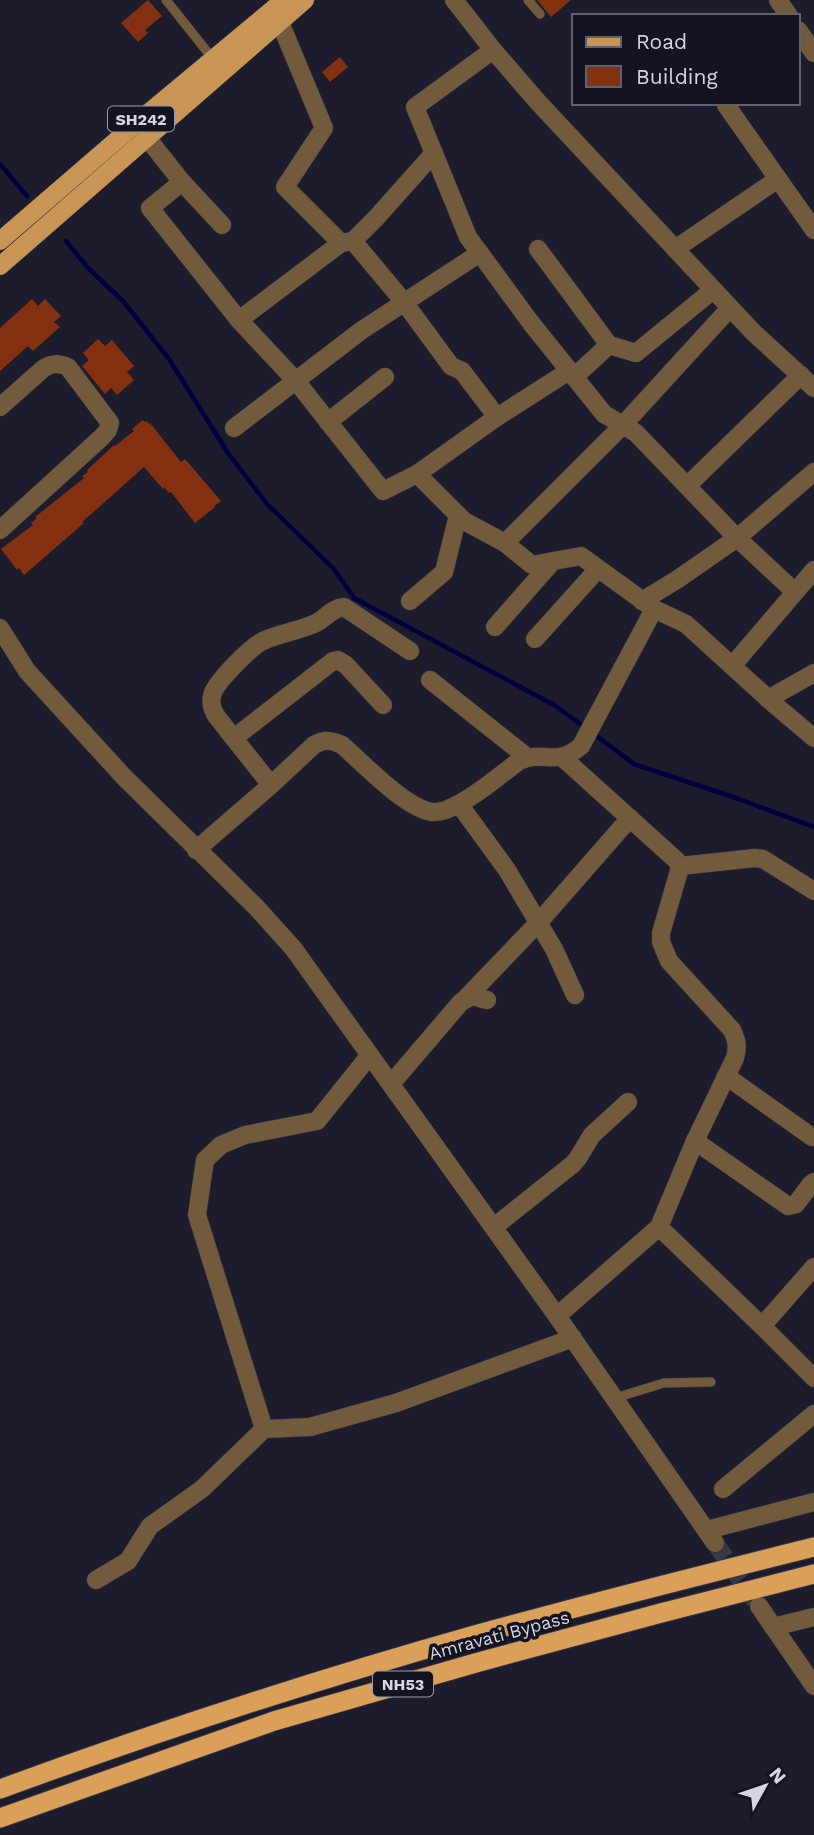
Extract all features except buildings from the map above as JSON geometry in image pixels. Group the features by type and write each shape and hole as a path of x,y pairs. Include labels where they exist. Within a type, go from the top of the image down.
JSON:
{"highway":[{"name":"Amravati Bypass","path":"0,1789 271,1696 472,1636 814,1547"},
{"name":"Amravati Bypass","path":"0,1818 274,1721 479,1662 814,1574"}],"main road":[{"name":"SH242","path":"0,241 213,59 289,6"},
{"path":"0,266 148,139 289,6"}],"street":[{"path":"454,0 492,50 537,101 753,332 814,388"},
{"path":"289,6 324,128 285,187 347,242 404,302 451,366 462,371 497,417"},
{"path":"800,33 814,53"},
{"path":"492,50 415,107 468,237 531,323 604,414 636,433 737,538 795,592"},
{"path":"726,105 814,230"},
{"path":"148,139 182,182 222,225"},
{"path":"239,320 376,218 434,153"},
{"path":"675,249 778,179"},
{"path":"182,182 150,208 239,320 296,381 383,491 417,474 497,417 572,374 609,345"},
{"path":"538,249 609,345 636,353 713,290"},
{"path":"234,428 362,330 480,253"},
{"path":"505,543 623,425 730,308"},
{"path":"0,407 44,368 60,363 68,367 110,423 102,436 0,530"},
{"path":"687,486 801,375"},
{"path":"328,422 385,377"},
{"path":"196,850 321,740 331,740 342,745 398,794 416,806 433,812 459,804 527,757 563,758 572,753 581,746 593,724 648,605 678,579 737,538 814,472"},
{"path":"417,474 464,521 505,543 532,565 581,556 648,605 687,624 814,738"},
{"path":"410,601 444,572 458,515"},
{"path":"495,627 553,561"},
{"path":"535,639 598,569"},
{"path":"733,666 814,570"},
{"path":"271,785 213,710 212,694 248,653 262,641 314,624 334,609 344,607 410,651"},
{"path":"0,628 27,671 124,777 256,907 293,948 558,1316 711,1537 814,1502"},
{"path":"234,738 333,661 338,660 346,665 383,705"},
{"path":"768,699 814,673"},
{"path":"430,680 527,757"},
{"path":"563,758 671,854 680,866"},
{"path":"459,804 508,870 554,949 575,995"},
{"path":"391,1084 630,818"},
{"path":"680,866 764,859 814,891"},
{"path":"558,1316 659,1227 738,1048 732,1030 669,961 661,942 661,933 680,866"},
{"path":"466,998 472,996 486,1000"},
{"path":"264,1429 197,1215 205,1160 221,1145 245,1135 317,1121 370,1055"},
{"path":"726,1076 812,1137"},
{"path":"494,1227 573,1164 592,1135 628,1102"},
{"path":"695,1141 788,1206 796,1204 814,1182"},
{"path":"659,1227 814,1378"},
{"path":"762,1325 814,1267"},
{"path":"96,1580 128,1561 150,1526 202,1489 264,1429 310,1427 396,1404 573,1338"},
{"path":"723,1489 814,1414"},
{"path":"759,1606 814,1686"},
{"path":"773,1627 814,1617"}],"lane":[{"path":"166,0 213,59"},
{"path":"528,0 540,14"},
{"path":"615,1398 664,1383 711,1381"}],"waterway":[{"path":"0,164 27,196"},
{"path":"66,241 88,268 123,301 169,359 228,453 267,504 333,568 354,598 554,705 587,729"},
{"path":"594,734 634,764 814,827"}],"tunnel":[{"path":"715,1543 755,1601"}]}
